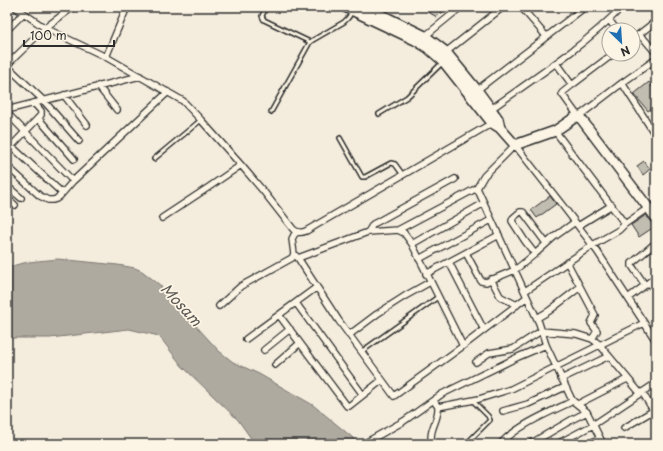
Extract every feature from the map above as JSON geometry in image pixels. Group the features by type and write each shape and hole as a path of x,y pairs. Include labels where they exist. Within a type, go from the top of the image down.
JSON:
{"main road":[{"path":"365,7 422,39"},
{"path":"349,9 437,45 514,145 555,131 579,116 653,212"},
{"path":"445,57 477,90 491,109 497,123"}],"street":[{"path":"15,7 45,28 106,56 183,101 241,165 296,232 302,233 306,231 497,123"},
{"path":"74,7 45,28 7,65 44,101 78,141"},
{"path":"106,56 127,7"},
{"path":"422,39 462,7"},
{"path":"445,57 503,7"},
{"path":"521,7 546,36"},
{"path":"477,90 585,7"},
{"path":"491,109 556,63 609,20 622,7"},
{"path":"7,30 24,14"},
{"path":"641,33 656,21"},
{"path":"641,39 645,40 656,53"},
{"path":"602,62 562,92 579,116 656,59"},
{"path":"556,63 572,84"},
{"path":"73,182 7,112 34,103 140,76"},
{"path":"622,83 656,136"},
{"path":"98,86 117,110"},
{"path":"7,166 40,196 48,200 56,199 168,92"},
{"path":"64,95 87,125"},
{"path":"7,151 9,144 25,132 41,115 41,111 34,103"},
{"path":"38,118 74,159"},
{"path":"555,131 626,224"},
{"path":"9,144 62,193"},
{"path":"219,306 241,286 296,256 368,232 398,230 477,188 484,176 514,145 593,245 656,341"},
{"path":"162,218 241,165"},
{"path":"368,232 373,224 455,179"},
{"path":"7,186 21,198"},
{"path":"477,188 537,318 546,345 561,379 576,403 587,412 603,444"},
{"path":"7,198 15,205"},
{"path":"412,244 484,203"},
{"path":"466,253 481,281 486,282 515,270 546,243 612,205"},
{"path":"535,254 525,241 512,218 520,212 523,212 546,243"},
{"path":"525,291 626,224 653,212"},
{"path":"419,259 492,220"},
{"path":"398,230 404,233 412,244 463,346"},
{"path":"296,232 292,239 296,256 339,321 394,396 527,297"},
{"path":"426,274 499,235"},
{"path":"653,245 632,263 632,266 656,292"},
{"path":"449,262 484,330"},
{"path":"567,262 596,315 591,323 597,331 592,339"},
{"path":"628,298 656,277"},
{"path":"492,280 500,296 517,305"},
{"path":"349,335 377,314 430,282"},
{"path":"246,339 317,287"},
{"path":"537,318 580,287"},
{"path":"296,303 363,395"},
{"path":"279,315 347,406 382,380"},
{"path":"438,407 479,399 511,389 644,323"},
{"path":"264,350 290,329"},
{"path":"476,362 489,353 509,350 517,347 541,331 576,334 592,339 599,344 655,409 624,428"},
{"path":"275,365 300,343"},
{"path":"364,443 404,421 442,394 546,345"},
{"path":"561,379 609,356"},
{"path":"500,444 518,429 540,417 576,403 627,378"},
{"path":"557,444 593,425 656,383"},
{"path":"503,411 528,404 565,387"},
{"path":"432,444 430,435 437,416 438,407 434,401"},
{"path":"530,444 587,412"},
{"path":"588,444 600,438"}],"lane":[{"path":"266,7 262,16 264,20 310,42"},
{"path":"271,112 310,42 344,22 348,18 349,9"},
{"path":"379,114 407,97 445,57"},
{"path":"154,159 201,120"},
{"path":"340,138 362,177 391,163 396,164 403,175"},
{"path":"361,352 438,297"},
{"path":"466,444 490,420 472,400"}],"shaded area":[{"path":"58,259 118,265 135,268 142,271 160,285 219,351 233,362 259,374 313,405 359,444 255,444 238,420 182,366 159,336 129,329 50,338 7,338 7,268 26,263"}],"building":[{"path":"430,7 445,7 442,13 440,12 437,17 428,12"},
{"path":"649,82 656,92 656,105 648,111 634,94"},
{"path":"644,161 650,169 643,175 637,166"},
{"path":"550,196 556,204 537,218 531,210"},
{"path":"646,215 654,227 639,237 631,225"}],"water label":[{"name":"Mosam","path":"182,304"}]}
